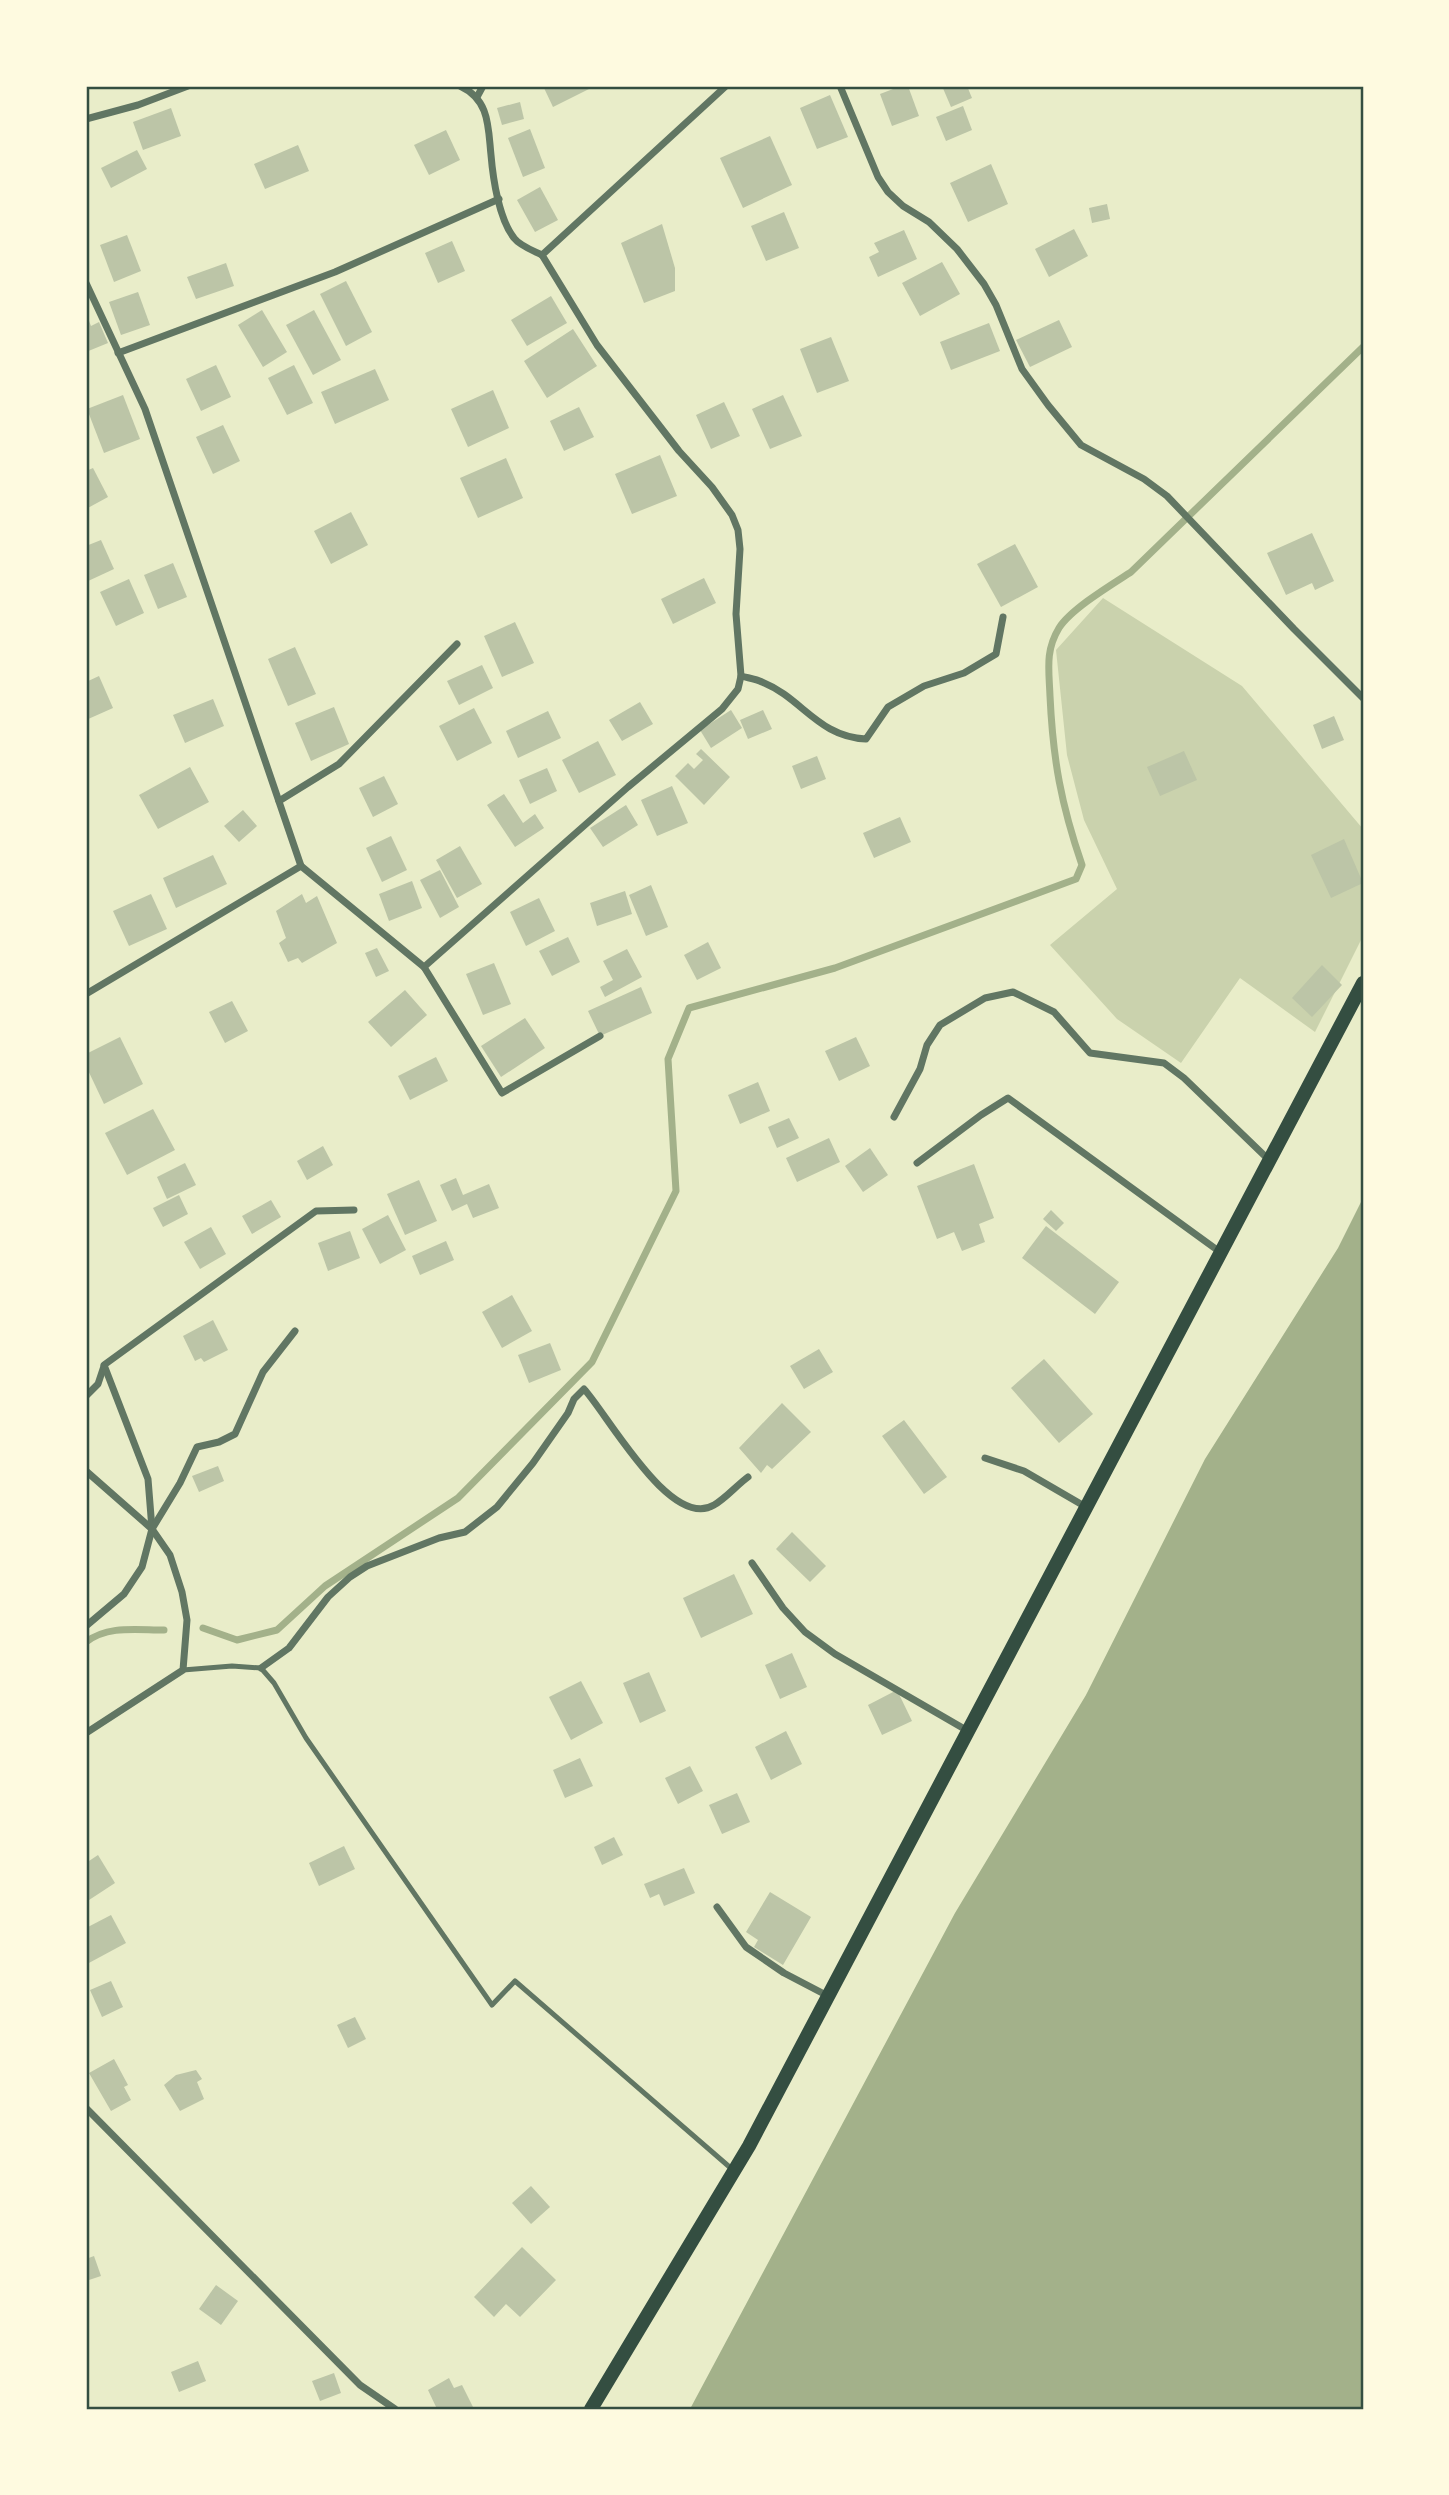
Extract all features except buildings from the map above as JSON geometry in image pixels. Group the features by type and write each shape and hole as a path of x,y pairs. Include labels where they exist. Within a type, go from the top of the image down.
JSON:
{"main road":[{"path":"592,2409 735,2171 1363,983"}],"street":[{"path":"86,119 138,105 188,86"},
{"path":"424,967 618,796 722,709 738,689 741,676 736,614 740,549 733,515 679,451 597,345 542,255 515,240 502,215 485,109 477,97 460,86"},
{"path":"477,97 483,86"},
{"path":"542,255 726,86"},
{"path":"840,86 878,177 888,192 903,206 929,222 957,249 984,284 996,305 1022,369 1081,445 1167,496 1363,698"},
{"path":"118,353 335,272 499,199"},
{"path":"86,284 145,409 300,866 424,967 502,1093 600,1037"},
{"path":"741,676 764,682 828,729 848,738 866,739 888,707 924,686 964,673 996,653 1003,617"},
{"path":"279,801 339,764 457,644"},
{"path":"86,994 300,866"},
{"path":"894,1116 920,1069 927,1045 940,1025 985,998 1013,992 1054,1012 1090,1053 1164,1063 1184,1078 1269,1161"},
{"path":"917,1163 1008,1098 1221,1253"},
{"path":"86,1396 98,1384 104,1365 316,1211 354,1210"},
{"path":"86,1626 124,1594 142,1567 152,1529 180,1483 197,1447 219,1442 235,1434 263,1372 295,1331"},
{"path":"104,1365 148,1479 152,1529"},
{"path":"261,1668 289,1648 328,1597 350,1577 367,1566 439,1538 465,1532 496,1507 533,1463 568,1413 574,1399 584,1390 651,1478 674,1498 695,1509 713,1506 748,1477"},
{"path":"985,1458 1024,1471 1086,1507"},
{"path":"86,1471 152,1529 170,1555 182,1592 187,1620 183,1670 86,1732"},
{"path":"752,1563 783,1608 805,1632 835,1654 968,1731"},
{"path":"717,1907 746,1947 784,1973 828,1996"},
{"path":"86,2108 360,2385 395,2409"}],"lane":[{"path":"183,1670 232,1666 261,1668 274,1683 306,1738 492,2005 515,1981 735,2171"}],"shaded area":[{"path":"1103,598 1242,686 1363,829 1363,936 1315,1032 1240,978 1181,1063 1117,1019 1050,945 1117,889 1084,820 1067,755 1056,650"},
{"path":"1363,1198 1363,2409 690,2409 955,1913 1086,1695 1205,1459 1338,1248"}],"waterway":[{"path":"203,1628 237,1640 277,1630 325,1586 458,1498 592,1362 676,1191 668,1059 689,1008 835,968 1076,879 1082,865 1063,802 1051,719 1049,661 1059,628 1082,605 1131,572 1363,347"},
{"path":"86,1642 113,1631 164,1630"}]}
